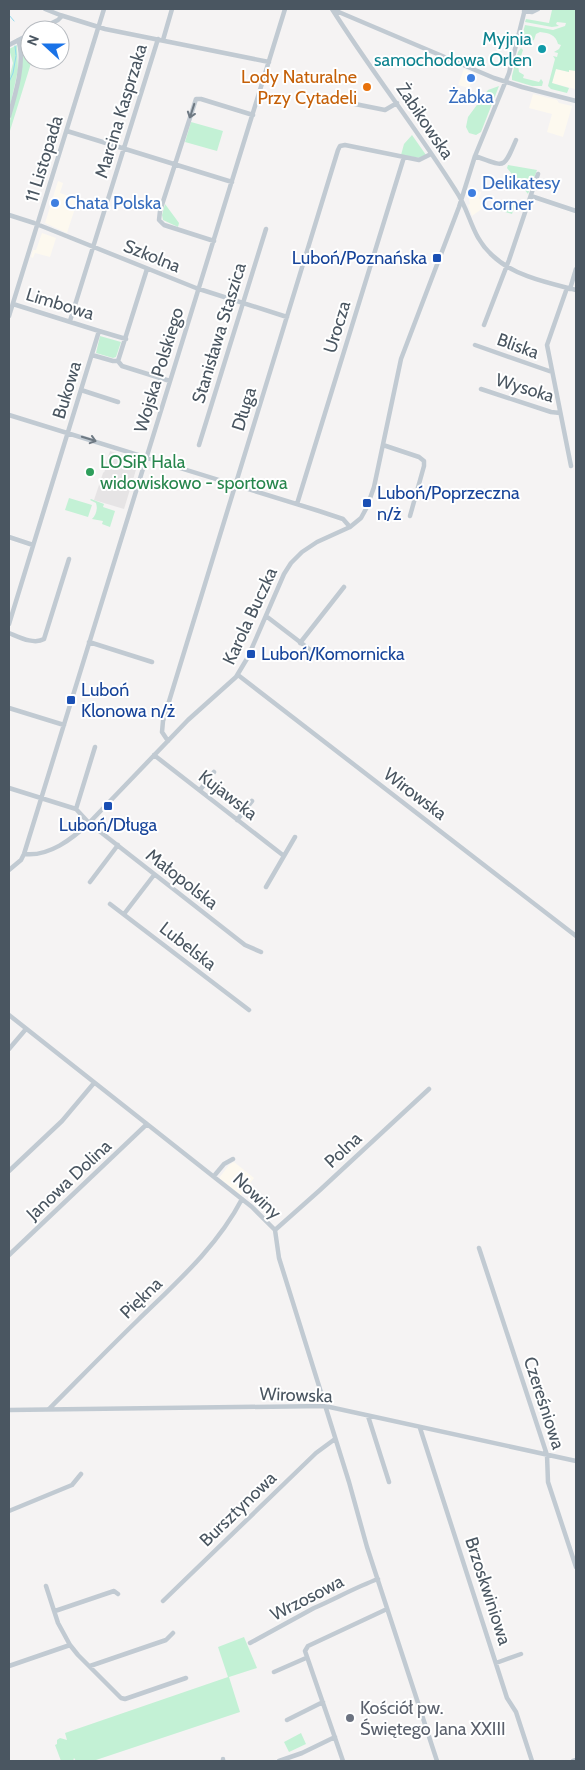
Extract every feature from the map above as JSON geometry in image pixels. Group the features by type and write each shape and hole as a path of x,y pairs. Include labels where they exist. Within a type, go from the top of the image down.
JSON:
{"street":[{"path":"44,9 98,27 269,62"},
{"name":"11 Listopada","path":"9,316 104,9"},
{"name":"Marcina Kasprzaka","path":"70,321 124,148 172,9"},
{"name":"Wojska Polskiego","path":"26,854 41,798 232,182 250,114 269,62 285,9"},
{"path":"332,9 349,18 505,82 576,101"},
{"name":"Żabikowska","path":"332,9 461,200 474,234 483,246 495,258 507,266 576,290"},
{"path":"525,10 532,12 538,9"},
{"name":"Karola Buczka","path":"26,854 60,846 74,837 90,823 193,716 238,675 250,653 287,570 294,559 313,544 350,526 361,518 369,504 402,358 461,200 475,156 509,73 525,10"},
{"path":"58,20 62,16"},
{"path":"347,31 349,18"},
{"path":"9,45 18,40 20,50 20,65 9,116"},
{"path":"214,241 164,225 159,220 159,216 194,103 198,98 250,114"},
{"path":"340,101 384,110 396,104"},
{"path":"67,131 232,182"},
{"path":"475,156 498,164 504,163 508,160 516,140"},
{"name":"Długa","path":"168,741 162,732 163,721 339,148 345,145 420,160 431,154"},
{"name":"Urocza","path":"297,504 404,157"},
{"path":"484,325 507,266 538,174"},
{"path":"531,196 576,211"},
{"name":"Szkolna","path":"9,215 38,224 198,289 287,316"},
{"path":"454,219 460,215 468,218"},
{"name":"Stanisława Staszica","path":"199,445 266,229"},
{"path":"118,361 148,269"},
{"name":"Wysoka","path":"571,466 548,343 576,269"},
{"name":"Limbowa","path":"13,304 99,331"},
{"path":"99,331 126,339"},
{"name":"Bukowa","path":"9,624 99,331"},
{"name":"Bliska","path":"475,345 552,372"},
{"name":"Bukowa","path":"92,355 114,362 118,361 122,366 170,381"},
{"name":"Wysoka","path":"481,389 551,412 560,413"},
{"path":"81,390 118,402"},
{"path":"9,415 147,456 297,504 343,519 350,526"},
{"path":"383,445 421,458 424,461 410,516"},
{"path":"9,537 33,545"},
{"path":"9,634 35,641 44,639 69,559"},
{"path":"300,643 344,587"},
{"path":"266,616 313,652"},
{"path":"89,642 152,662"},
{"name":"Wirowska","path":"238,675 576,936"},
{"path":"9,708 64,725"},
{"path":"9,788 76,809 95,747"},
{"name":"Kujawska","path":"154,755 284,856"},
{"path":"200,790 214,772"},
{"path":"237,820 252,801"},
{"name":"Małopolska","path":"76,809 90,823 154,875 245,946 260,952"},
{"path":"266,887 295,837"},
{"path":"90,882 118,845"},
{"path":"9,870 26,854"},
{"path":"124,914 154,875"},
{"name":"Lubelska","path":"110,904 248,1010"},
{"name":"Nowiny","path":"9,1015 214,1176 260,1214 275,1230 279,1258 378,1579"},
{"path":"9,1049 26,1028"},
{"path":"9,1172 62,1121 94,1083"},
{"name":"Polna","path":"275,1230 426,1090"},
{"name":"Janowa Dolina","path":"9,1255 147,1124"},
{"path":"214,1176 224,1164 232,1160"},
{"name":"Piękna","path":"49,1409 86,1370 190,1269 215,1241 242,1199"},
{"name":"Czereśniowa","path":"480,1248 547,1455 548,1482 576,1568"},
{"name":"Wirowska","path":"9,1410 325,1406 576,1461"},
{"path":"368,1416 389,1482"},
{"name":"Brzoskwiniowa","path":"420,1428 506,1698 516,1712 532,1761"},
{"name":"Bursztynowa","path":"162,1601 316,1453 335,1438"},
{"path":"9,1511 72,1485 80,1474"},
{"path":"378,1579 437,1761"},
{"name":"Wrzosowa","path":"250,1643 314,1608 378,1579"},
{"path":"46,1586 59,1625 70,1645 121,1698 125,1699 186,1678"},
{"path":"54,1611 114,1591 118,1594"},
{"path":"343,1761 305,1651 308,1646 387,1609"},
{"path":"90,1666 166,1640 173,1633"},
{"path":"9,1666 70,1645"},
{"path":"496,1662 521,1654"},
{"path":"274,1672 306,1658"},
{"path":"287,1720 323,1702"},
{"path":"279,1761 335,1737"}],"shaded area":[{"path":"464,69 475,74 469,88 458,85"},
{"path":"556,69 568,72 569,69 576,71 576,92 575,89 552,83"},
{"path":"533,94 572,106 563,137 547,132 552,114 529,108"},
{"path":"58,181 63,183 60,193 78,199 67,233 45,223"},
{"path":"468,188 481,192 479,199 486,201 483,208 472,216 468,205 470,204 468,195 466,195"},
{"path":"42,233 56,238 50,257 35,253 33,258 31,257 33,250 36,250"},
{"path":"110,451 139,460 124,509 94,500"},
{"path":"234,1162 254,1178 241,1195 219,1178 229,1165"}],"green space":[{"path":"546,9 576,9 576,71 569,70 569,72 556,69 552,83 569,88 567,93 551,89 548,86 555,59 553,56 557,57 558,53 554,52 561,45 558,44 552,35 546,33 540,32 536,34 534,40 528,42 522,36 525,25 553,30 565,26 566,23 557,22 556,24 559,26 552,27 525,22 526,19 549,23 552,10"},
{"path":"17,45 18,70 9,111 9,79 13,63 9,49"},
{"path":"521,48 523,50 518,65 519,72 524,75 523,78 539,82 541,79 543,82 542,86 532,86 512,80 518,52"},
{"path":"21,70 29,70 9,134 12,111"},
{"path":"499,86 481,132 476,135 469,133 466,127 468,117 488,90"},
{"path":"191,122 223,131 217,151 185,142"},
{"path":"412,135 426,155 420,158 401,155 404,144"},
{"path":"508,165 537,170 528,194 507,168"},
{"path":"499,200 515,205 512,214 496,209"},
{"path":"165,204 179,223 178,227 163,220 162,215"},
{"path":"100,336 121,342 116,357 113,358 96,353"},
{"path":"69,498 92,505 88,517 65,510"},
{"path":"91,499 104,504 103,507 115,511 110,527 102,524 103,521 92,519 96,514 97,507 96,503"},
{"path":"244,1637 257,1668 229,1677 240,1712 93,1761 76,1761 74,1758 73,1761 61,1761 55,1745 60,1738 67,1740 65,1733 228,1677 218,1647"},
{"path":"301,1733 306,1744 289,1752 284,1742"}],"waterway":[{"path":"9,15 14,21"},
{"path":"15,46 16,55"},
{"path":"9,82 13,73 16,56"}],"place":[{"name":"Myjnia samochodowa Orlen","path":"542,49"},
{"name":"Żabka","path":"471,78"},
{"name":"Lody Naturalne Przy Cytadeli","path":"367,87"},
{"name":"Delikatesy Corner","path":"472,193"},
{"name":"Chata Polska","path":"55,203"},
{"name":"Luboń/Poznańska","path":"437,258"},
{"name":"LOSiR Hala widowiskowo - sportowa","path":"90,472"},
{"name":"Luboń/Poprzeczna n/ż","path":"367,503"},
{"name":"Luboń/Komornicka","path":"251,654"},
{"name":"Luboń Klonowa n/ż","path":"71,700"},
{"name":"Luboń/Długa","path":"108,806"},
{"name":"Kościół pw. Świętego Jana XXIII","path":"350,1718"}]}
